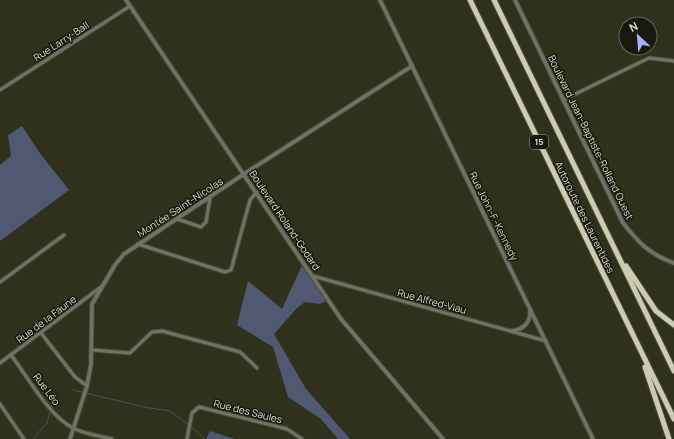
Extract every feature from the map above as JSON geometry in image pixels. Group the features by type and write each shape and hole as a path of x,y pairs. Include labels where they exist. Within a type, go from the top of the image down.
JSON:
{"highway":[{"name":"Autoroute des Laurentides","path":"470,0 674,419"},
{"name":"Autoroute des Laurentides","path":"494,0 674,371"},
{"path":"614,246 653,308 661,317 674,325"},
{"path":"639,347 669,439"}],"street":[{"name":"Boulevard Roland-Godard","path":"126,0 353,334 443,439"},
{"name":"Rue John-F.-Kennedy","path":"380,0 593,439"},
{"name":"Boulevard Jean-Baptiste-Rolland Ouest","path":"515,0 623,223 637,241 653,254 674,263"},
{"name":"Rue Larry-Ball","path":"0,90 130,6"},
{"path":"563,100 649,58 674,60"},
{"name":"Montée Saint-Nicolas","path":"70,439 87,386 92,350 92,304 115,264 124,254 244,174 412,66"},
{"path":"138,244 225,272 231,270 250,200 257,192"},
{"path":"177,219 201,226 206,222 210,198"},
{"path":"0,282 64,235"},
{"name":"Rue Alfred-Viau","path":"313,276 546,341"},
{"name":"Rue de la Faune","path":"0,363 102,287"},
{"path":"512,331 520,328 528,322 530,309"},
{"path":"92,350 130,353 152,332 162,331 240,352 248,357 257,368"},
{"path":"41,333 75,377 87,386"},
{"name":"Rue Léo","path":"12,354 50,408 73,428"},
{"path":"0,404 24,439"},
{"name":"Rue des Saules","path":"187,439 192,413 199,407 287,429 302,439"},
{"path":"73,428 112,439"}],"shaded area":[{"path":"22,126 39,152 69,190 0,241 0,165 11,156 8,135"},
{"path":"303,263 328,301 319,304 305,302 297,308 274,334 306,389 350,439 338,439 321,419 288,397 273,347 237,325 248,281 282,309"},
{"path":"210,431 234,439 206,439"}],"waterway":[{"path":"73,390 144,407 170,411 188,424"},
{"path":"51,408 55,397"},
{"path":"33,439 47,423 50,411"},
{"path":"190,426 205,439"}]}
